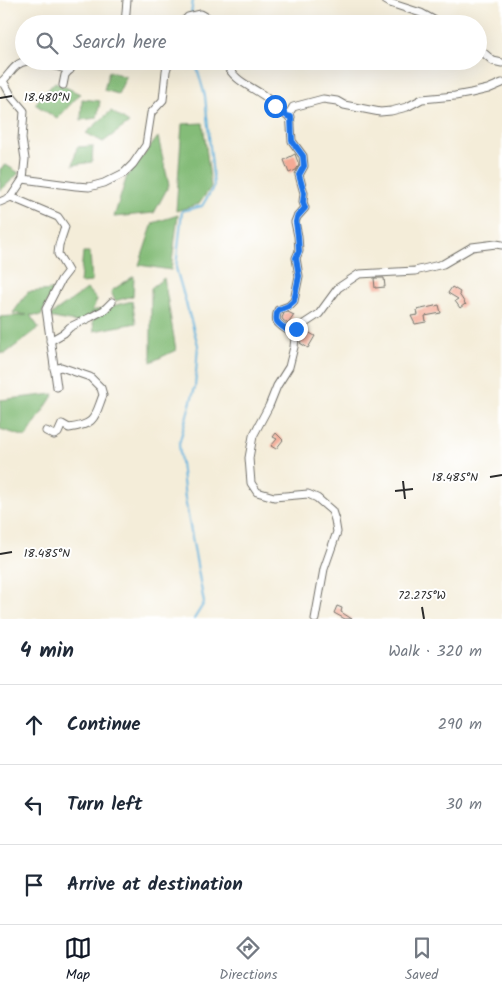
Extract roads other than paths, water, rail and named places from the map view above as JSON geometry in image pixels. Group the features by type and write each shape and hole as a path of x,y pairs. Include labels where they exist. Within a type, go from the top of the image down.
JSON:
{"street":[{"path":"126,15 127,0"},
{"path":"385,0 425,15"},
{"path":"487,55 494,61 502,63"},
{"path":"0,202 11,197 23,178 25,159 22,138 24,111 2,82 15,67"},
{"path":"63,85 65,75 70,70"},
{"path":"23,178 89,187 104,183 124,173 133,164 146,145 151,113 163,100 167,70"},
{"path":"229,70 237,79 291,117"},
{"path":"502,83 471,93 422,99 407,107 390,112 380,112 344,105 337,100 323,99 293,107 290,112 292,141 303,156 304,166 299,175 304,193 303,202 305,208 297,217 296,222 299,251 296,258 299,276 294,301 278,310 276,317 278,323 287,330 296,329 320,314 338,288 359,274 415,271 443,264 472,248 496,244 502,246"},
{"path":"11,197 58,217 65,227 58,254 68,271 61,280 46,309 56,387"},
{"path":"50,341 70,327 104,310 112,302"},
{"path":"296,329 289,367 277,386 253,436 250,458 251,482 257,492 274,497 308,494 317,498 332,511 336,532 324,569 315,619"},
{"path":"46,431 54,435 58,433 62,424 69,428 83,426 92,420 104,394 101,388 90,378 61,367 54,369"}],"waterway":[{"path":"191,15 193,0"},
{"path":"194,619 204,603 185,499 179,444 195,387 198,345 176,268 182,211 202,206 214,186 205,96 198,70"}]}
